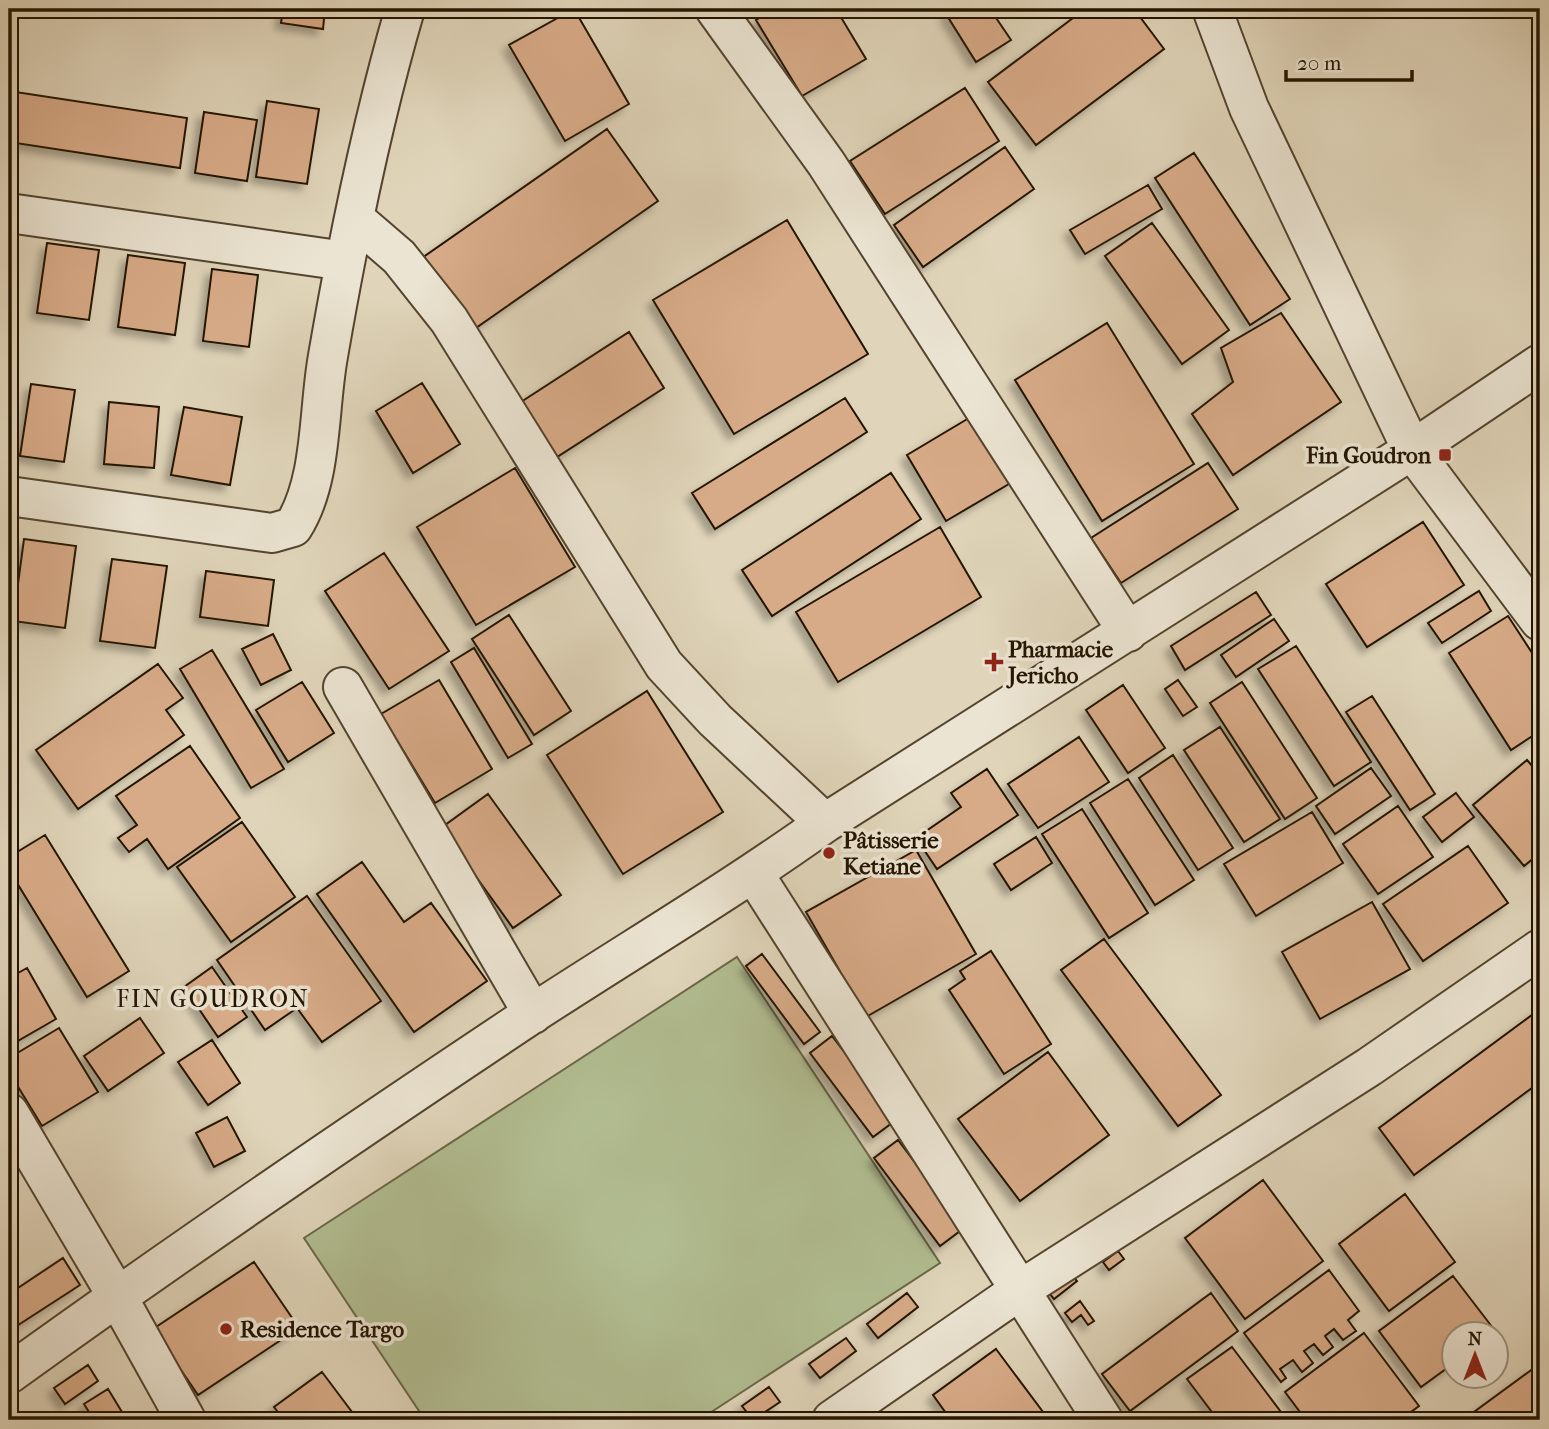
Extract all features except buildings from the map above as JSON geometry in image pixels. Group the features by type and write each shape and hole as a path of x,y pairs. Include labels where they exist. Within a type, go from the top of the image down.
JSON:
{"street":[{"path":"9,496 272,533 293,527 303,511 313,469 327,362 345,261 384,81 405,9"},
{"path":"715,9 826,163 1128,632"},
{"path":"1212,9 1249,108 1412,450 1540,621"},
{"path":"9,213 345,261"},
{"path":"356,220 399,257 449,320 664,665 715,720 825,823"},
{"path":"9,1374 117,1296 533,1014 754,873 825,823 1412,450 1540,364"},
{"path":"343,687 533,1014"},
{"path":"754,873 1103,1420"},
{"path":"832,1420 1020,1290 1369,1067 1540,949"},
{"path":"9,1113 117,1296 186,1420"}],"green space":[{"path":"737,957 940,1263 699,1420 425,1420 304,1238"}],"place":[{"name":"Fin Goudron","path":"1445,455"},
{"name":"Pharmacie Jericho","path":"994,662"},
{"name":"Pâtisserie Ketiane","path":"829,853"},
{"name":"Residence Targo","path":"226,1329"}],"district":[{"name":"FIN GOUDRON","path":"213,999"}]}
